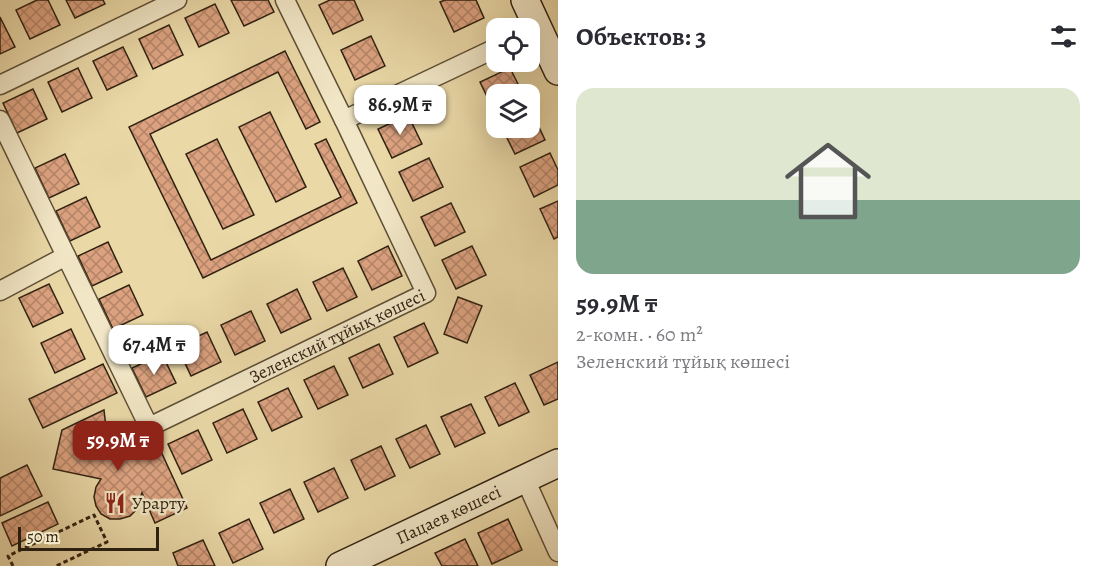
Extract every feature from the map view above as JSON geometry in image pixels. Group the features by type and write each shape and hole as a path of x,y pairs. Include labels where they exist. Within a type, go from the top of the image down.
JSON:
{"main road":[{"path":"525,0 530,18"},
{"path":"540,41 558,71"},
{"name":"Пацаев көшесі","path":"340,566 558,463"}],"street":[{"path":"0,85 177,0"},
{"name":"Зеленский тұйық көшесі","path":"0,120 149,427 426,293 285,0"},
{"path":"344,120 486,53"},
{"path":"0,291 66,256"},
{"path":"525,479 558,552"}],"path":[{"path":"13,566 8,556 94,515 107,542 56,566"}],"building":[{"path":"37,0 48,0 60,25 30,39 16,10"},
{"path":"66,0 103,0 105,4 75,18"},
{"path":"231,0 268,0 274,12 244,26"},
{"path":"330,0 354,0 363,20 333,34 319,5"},
{"path":"476,0 484,18 454,32 440,2"},
{"path":"215,4 229,33 199,47 185,18"},
{"path":"0,17 15,47 0,54"},
{"path":"169,25 183,55 153,69 139,39"},
{"path":"371,36 385,66 355,80 341,50"},
{"path":"123,47 137,76 107,90 93,61"},
{"path":"285,51 320,122 306,129 278,72 150,134 211,260 341,197 315,144 326,139 357,203 203,278 129,127"},
{"path":"78,68 92,98 62,112 48,82"},
{"path":"501,72 512,72 518,84 486,84 486,94 480,82"},
{"path":"33,89 47,119 17,133 3,103"},
{"path":"270,112 306,187 276,202 239,127"},
{"path":"408,115 422,144 392,158 378,129"},
{"path":"540,129 545,140 515,154 507,138 540,138"},
{"path":"217,139 254,215 223,229 186,154"},
{"path":"550,153 558,170 558,185 534,197 520,167"},
{"path":"65,154 79,184 49,198 35,168"},
{"path":"429,158 443,187 413,201 399,172"},
{"path":"86,197 100,227 70,241 56,211"},
{"path":"558,201 558,237 554,239 540,209"},
{"path":"451,203 465,232 435,246 421,217"},
{"path":"108,242 122,272 92,286 78,256"},
{"path":"388,246 402,276 372,290 358,261"},
{"path":"472,246 486,275 456,289 442,260"},
{"path":"343,268 357,297 327,311 313,282"},
{"path":"49,284 63,313 33,327 19,298"},
{"path":"129,285 143,315 113,329 99,299"},
{"path":"297,289 311,319 281,333 267,304"},
{"path":"458,297 482,306 467,343 444,334"},
{"path":"251,311 265,341 235,355 221,325"},
{"path":"424,323 438,353 408,367 394,337"},
{"path":"71,329 85,359 55,373 41,343"},
{"path":"207,332 221,362 191,376 177,346"},
{"path":"379,344 393,374 363,388 349,358"},
{"path":"162,354 176,383 146,397 132,368"},
{"path":"558,362 558,399 544,405 530,375"},
{"path":"103,364 117,393 43,428 29,399"},
{"path":"334,366 348,395 318,409 304,380"},
{"path":"515,383 529,412 499,426 485,397"},
{"path":"288,388 302,417 272,431 258,402"},
{"path":"471,404 485,433 455,447 441,417"},
{"path":"243,409 257,439 227,453 213,423"},
{"path":"104,410 108,445 146,457 158,445 187,508 155,523 142,493 137,509 130,516 110,519 101,514 96,506 94,497 101,479 53,469 62,430"},
{"path":"426,425 440,454 410,468 396,439"},
{"path":"198,430 212,460 182,474 168,444"},
{"path":"381,446 395,476 365,490 351,460"},
{"path":"27,465 42,496 0,516 0,478"},
{"path":"334,468 348,498 318,512 304,482"},
{"path":"290,489 304,519 274,533 260,503"},
{"path":"48,502 58,524 12,546 2,523"},
{"path":"249,519 263,549 233,563 219,533"},
{"path":"508,519 522,550 492,564 478,533"},
{"path":"465,539 478,566 442,566 435,553"},
{"path":"203,540 215,566 178,566 173,553"}],"place":[{"name":"Урарту","path":"115,503"}]}
